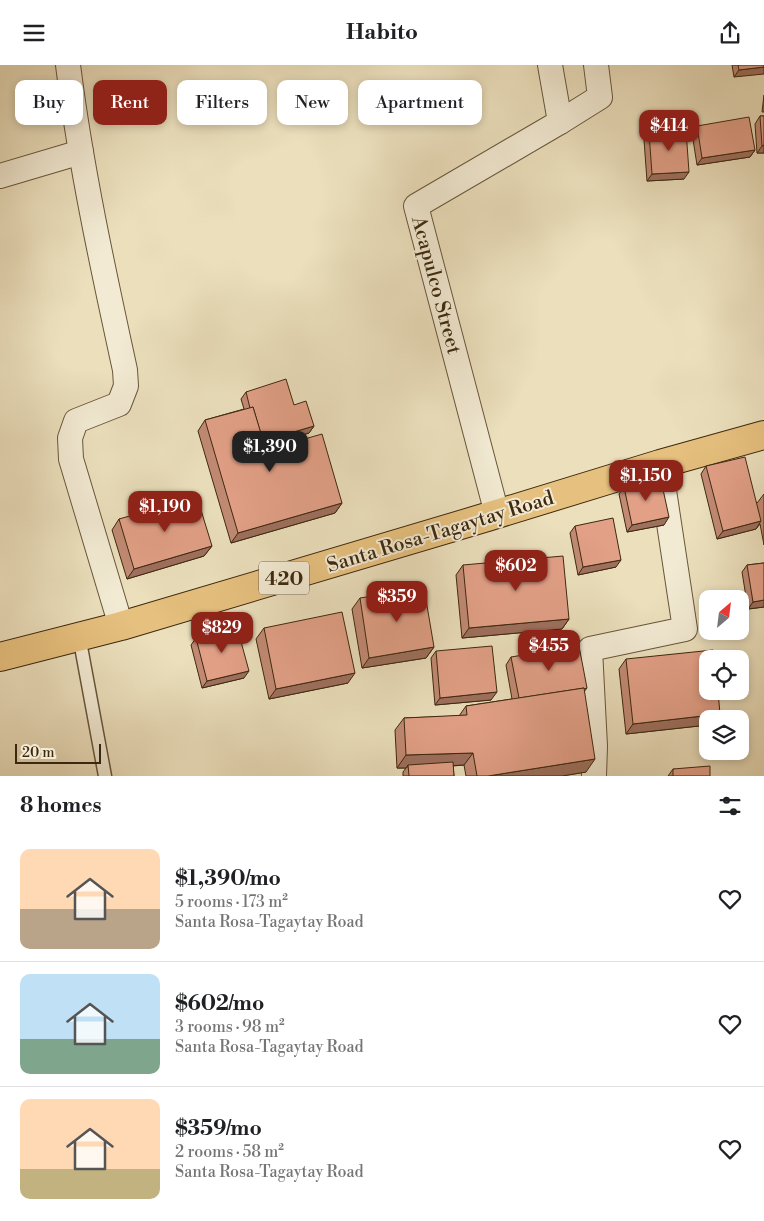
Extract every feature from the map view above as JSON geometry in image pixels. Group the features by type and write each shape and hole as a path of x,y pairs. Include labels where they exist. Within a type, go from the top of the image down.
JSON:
{"main road":[{"name":"Santa Rosa-Tagaytay Road","path":"0,657 121,626 660,464 764,435"}],"street":[{"path":"68,65 75,119 95,228 125,370 126,386 119,404 76,421 70,438 71,459 121,626"},
{"path":"550,65 560,122"},
{"name":"Acapulco Street","path":"497,514 416,205 600,97 596,65"},
{"path":"0,175 81,151"},
{"path":"594,776 595,746 590,649 685,629 660,464"}],"lane":[{"path":"80,636 105,776"}],"building":[{"path":"738,65 764,65 764,67 739,70"},
{"path":"760,116 764,116 764,145 762,146"},
{"path":"749,117 755,150 702,158 697,126"},
{"path":"686,130 689,172 652,174 649,133"},
{"path":"286,379 294,405 306,401 314,426 263,441 253,407 250,408 246,392"},
{"path":"253,407 266,450 322,434 342,503 238,533 205,420"},
{"path":"745,457 761,521 723,531 706,466"},
{"path":"661,480 669,517 632,525 624,487"},
{"path":"197,497 212,546 134,569 119,519"},
{"path":"613,518 621,560 583,567 575,526"},
{"path":"563,556 569,619 469,628 463,565"},
{"path":"764,563 764,600 753,602 747,565"},
{"path":"424,588 434,647 369,658 360,598"},
{"path":"342,612 355,673 276,689 264,628"},
{"path":"237,627 249,671 207,681 196,638"},
{"path":"492,646 497,692 440,698 436,651"},
{"path":"579,646 587,688 519,698 511,657"},
{"path":"699,651 699,700 719,700 720,710 699,710 699,716 633,724 626,659"},
{"path":"584,688 595,759 488,776 477,776 473,753 406,755 404,718 467,715 466,706"},
{"path":"453,762 454,776 409,776 408,765"},
{"path":"710,766 710,776 673,776 673,769"}]}
